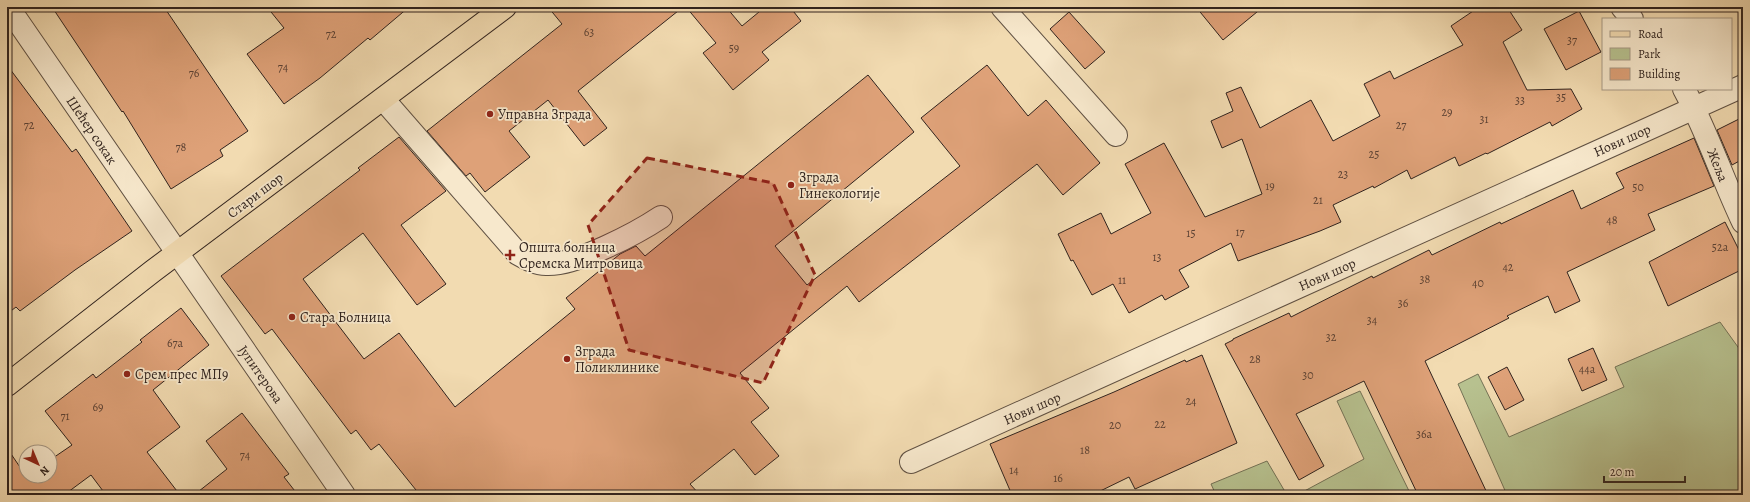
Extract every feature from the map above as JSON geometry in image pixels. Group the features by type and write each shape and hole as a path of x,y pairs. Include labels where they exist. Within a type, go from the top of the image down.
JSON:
{"main road":[{"name":"Стари шор","path":"7,385 176,253 505,7"}],"street":[{"name":"Шећер сокак","path":"8,7 176,253"},
{"path":"1002,7 1116,135"},
{"path":"1622,7 1631,18"},
{"name":"Нови шор","path":"1732,88 1743,86"},
{"name":"Нови шор","path":"911,462 1689,98 1725,90"},
{"name":"Жеља","path":"1689,98 1743,222"},
{"path":"383,99 518,254 529,260 546,264 560,263 606,246 641,230 661,217"},
{"name":"Јупитерова","path":"176,253 344,495"}],"highlighted area":[{"path":"647,158 773,183 815,275 763,383 629,350 588,225"}],"green space":[{"path":"1720,322 1743,354 1743,495 1507,495 1458,384 1478,374 1509,437 1624,387 1615,367"},
{"path":"1360,391 1411,495 1297,495 1364,459 1337,401"},
{"path":"1267,461 1287,495 1216,495 1211,484"}],"building":[{"path":"52,7 164,7 248,131 220,150 223,156 171,189 123,111 122,112"},
{"path":"267,7 409,7 370,40 368,38 320,78 284,104 247,54 284,28"},
{"name":"Управна Зграда","path":"548,7 683,7 578,91 607,128 584,146 548,100 509,131 530,157 485,192 470,173 466,176 427,131 562,24"},
{"path":"686,7 726,7 742,26 765,7 790,7 801,21 762,52 769,60 733,90 703,53 716,43"},
{"path":"1196,7 1263,7 1223,40"},
{"path":"1479,7 1507,7 1522,30 1503,42 1527,90 1571,89 1582,109 1552,126 1550,122 1487,154 1486,153 1459,166 1455,157 1411,179 1407,170 1374,188 1373,186 1333,205 1341,222 1320,231 1238,261 1231,243 1179,270 1189,287 1165,300 1162,295 1129,313 1113,284 1092,295 1073,260 1071,261 1058,234 1101,213 1111,234 1151,213 1125,164 1164,143 1205,217 1262,194 1242,139 1222,148 1211,121 1233,111 1226,93 1241,87 1260,128 1311,100 1333,141 1380,116 1364,84 1390,71 1394,79 1463,45 1451,26"},
{"path":"1579,11 1601,52 1566,70 1544,29"},
{"path":"1069,12 1105,52 1085,69 1050,29"},
{"path":"7,65 72,152 76,149 132,231 75,270 20,311 16,307 7,314"},
{"path":"987,65 1028,116 1046,100 1100,163 1063,195 1037,164 859,302 847,286 740,373 769,408 751,422 779,456 755,475 734,449 690,484 700,495 420,495 379,444 371,450 356,430 351,434 272,329 265,334 221,276 360,170 358,168 399,137 446,191 401,225 446,284 417,305 363,233 303,279 364,359 399,333 455,407 575,309 566,298 620,254 636,246 645,256 868,75 914,132 775,246 807,285 960,166 921,118"},
{"path":"1743,117 1743,159 1732,165 1717,130"},
{"path":"1694,138 1714,186 1648,214 1655,230 1567,272 1580,301 1555,313 1548,296 1507,316 1509,318 1425,361 1488,495 1418,495 1364,381 1296,414 1324,466 1299,480 1225,344 1289,313 1291,317 1372,276 1373,278 1429,250 1432,255 1500,222 1501,224 1573,190 1581,209 1624,188 1616,173"},
{"path":"1725,222 1743,258 1743,269 1668,306 1649,262"},
{"path":"181,308 209,345 153,390 180,427 147,452 180,495 106,495 91,475 64,495 7,495 7,448 18,464 18,484 58,484 58,455 72,445 45,411 93,374 96,378 142,342 140,340"},
{"path":"1593,348 1607,380 1582,391 1568,359"},
{"path":"1202,355 1237,443 1135,489 1129,477 1092,495 1012,495 990,444 1114,392 1185,360 1186,362"},
{"path":"1507,367 1524,400 1505,410 1488,377"},
{"path":"242,413 289,474 284,477 298,495 194,495 227,469 206,441"}],"place":[{"name":"Управна Зграда","path":"490,114"},
{"name":"Зграда Гинекологије","path":"791,185"},
{"name":"Општа болница Сремска Митровица","path":"510,255"},
{"name":"Стара Болница","path":"292,317"},
{"name":"Зграда Поликлинике","path":"567,359"},
{"name":"Срем прес МП9","path":"127,374"}]}
